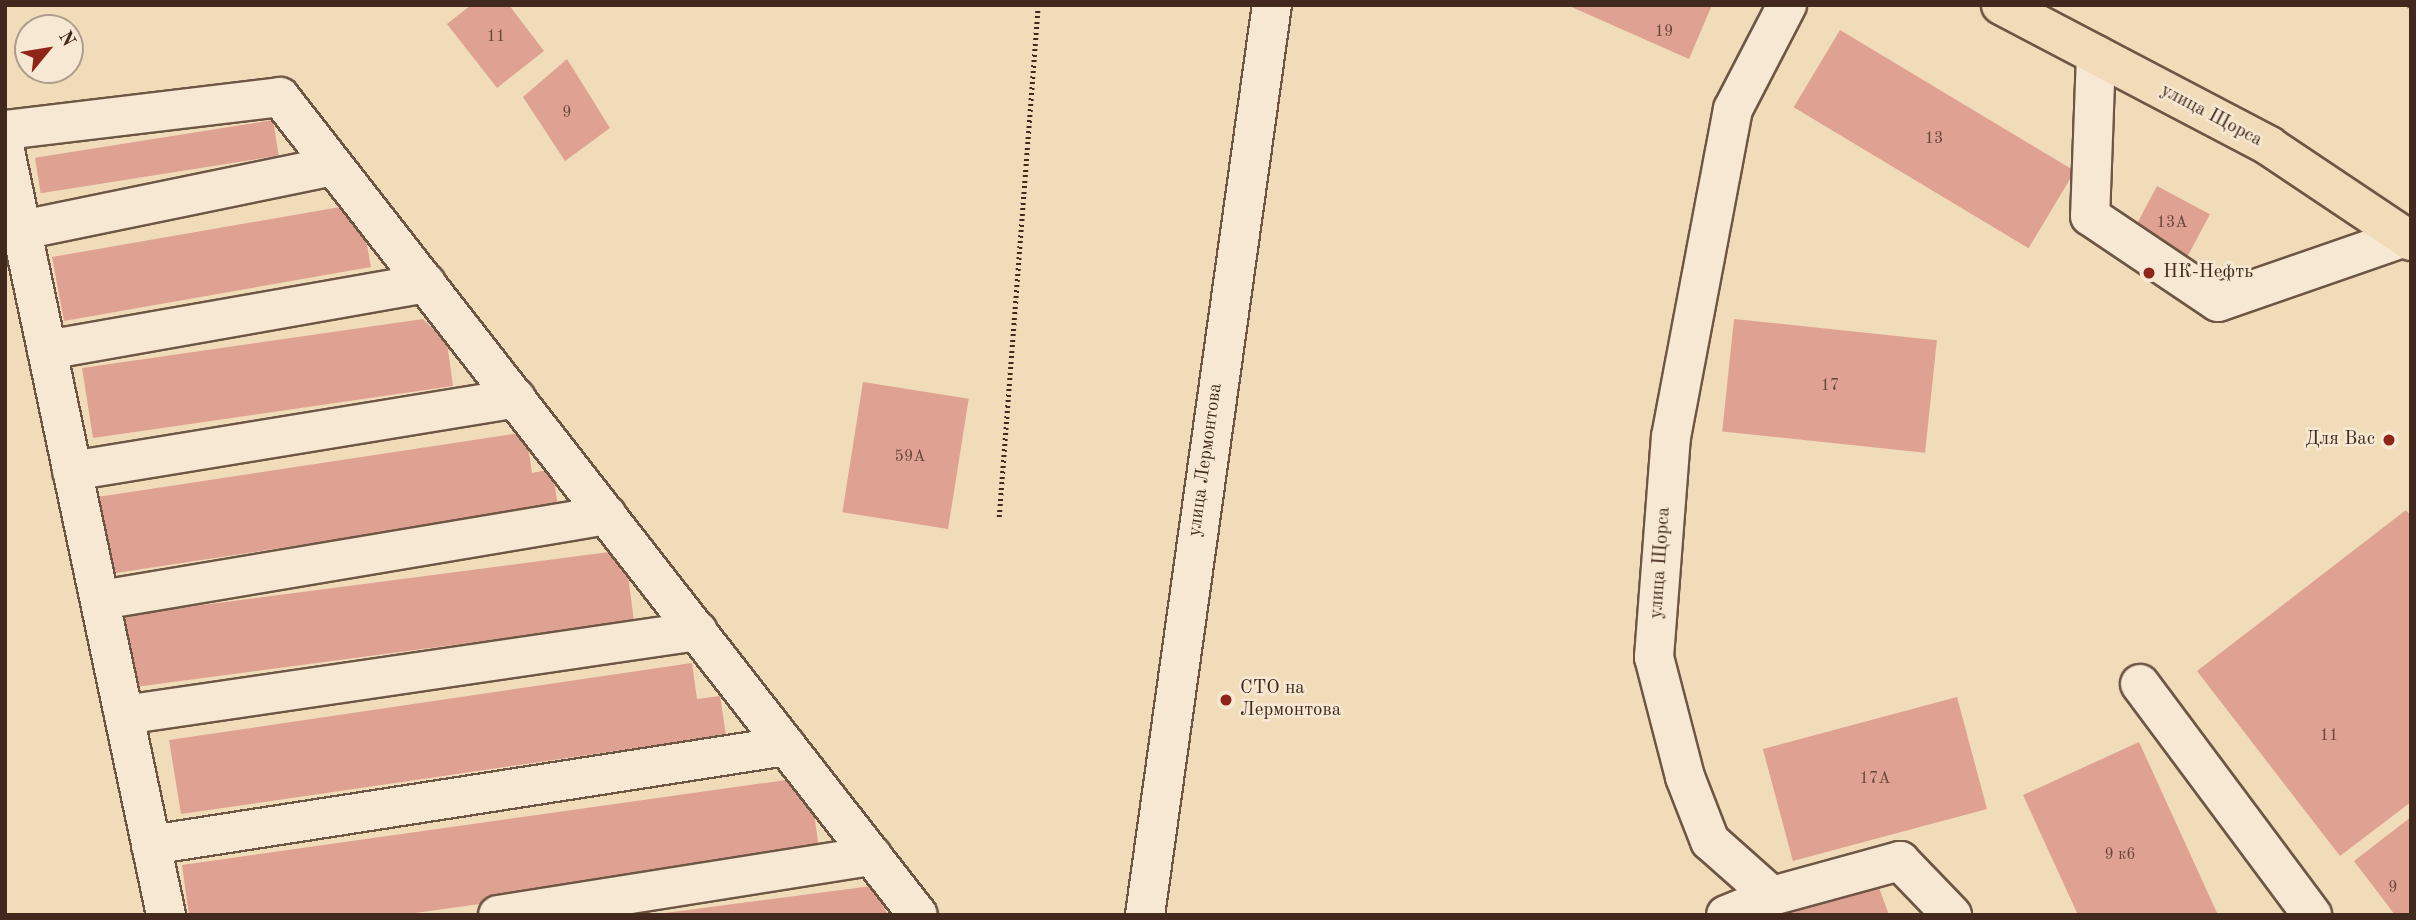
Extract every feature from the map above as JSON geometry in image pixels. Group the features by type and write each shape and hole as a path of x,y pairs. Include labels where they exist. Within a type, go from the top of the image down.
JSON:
{"main road":[{"name":"улица Щорса","path":"2001,5 2269,146 2408,239"}],"street":[{"name":"улица Лермонтова","path":"1145,915 1272,5"},
{"name":"улица Щорса","path":"1772,895 1710,841 1685,777 1654,657 1671,436 1733,109 1787,5"},
{"path":"2096,55 2090,216 2218,302 2408,239"},
{"path":"5,130 281,97 918,915"},
{"path":"5,151 166,915"},
{"path":"22,230 334,166"},
{"path":"47,350 426,283"},
{"path":"72,471 516,398"},
{"path":"101,600 607,516"},
{"path":"124,715 698,631"},
{"path":"2140,684 2312,915"},
{"path":"152,845 786,746"},
{"path":"498,915 873,856"},
{"path":"1727,915 1772,895 1900,861 1952,915"}],"path":[{"path":"999,517 1038,5"}],"building":[{"path":"471,5 509,5 544,51 497,88 447,24"},
{"path":"1567,5 1712,5 1689,59"},
{"path":"1840,30 2075,171 2029,248 1794,107"},
{"path":"567,59 610,128 565,161 523,97"},
{"path":"273,120 279,156 41,193 35,158"},
{"path":"2157,186 2210,214 2186,260 2133,232"},
{"path":"340,207 365,234 371,267 64,321 52,257"},
{"path":"423,319 447,343 453,386 93,438 82,368"},
{"path":"1734,319 1937,340 1925,453 1722,431"},
{"path":"863,382 969,399 948,529 842,512"},
{"path":"526,432 532,473 552,469 558,506 96,576 84,499"},
{"path":"2406,510 2411,516 2411,802 2340,856 2197,671"},
{"path":"609,552 627,568 634,621 120,689 111,617"},
{"path":"692,663 697,699 720,696 726,735 181,814 169,740"},
{"path":"1957,697 1987,809 1793,861 1763,749"},
{"path":"2139,742 2218,915 2078,915 2023,795"},
{"path":"786,780 813,805 820,856 401,915 189,915 182,865"},
{"path":"2411,817 2411,915 2395,915 2354,861"},
{"path":"1877,882 1889,915 1789,915 1789,914"},
{"path":"872,886 888,915 665,915 665,913"}],"place":[{"name":"НК-Нефть","path":"2149,273"},
{"name":"Для Вас","path":"2389,440"},
{"name":"СТО на Лермонтова","path":"1226,700"}]}
